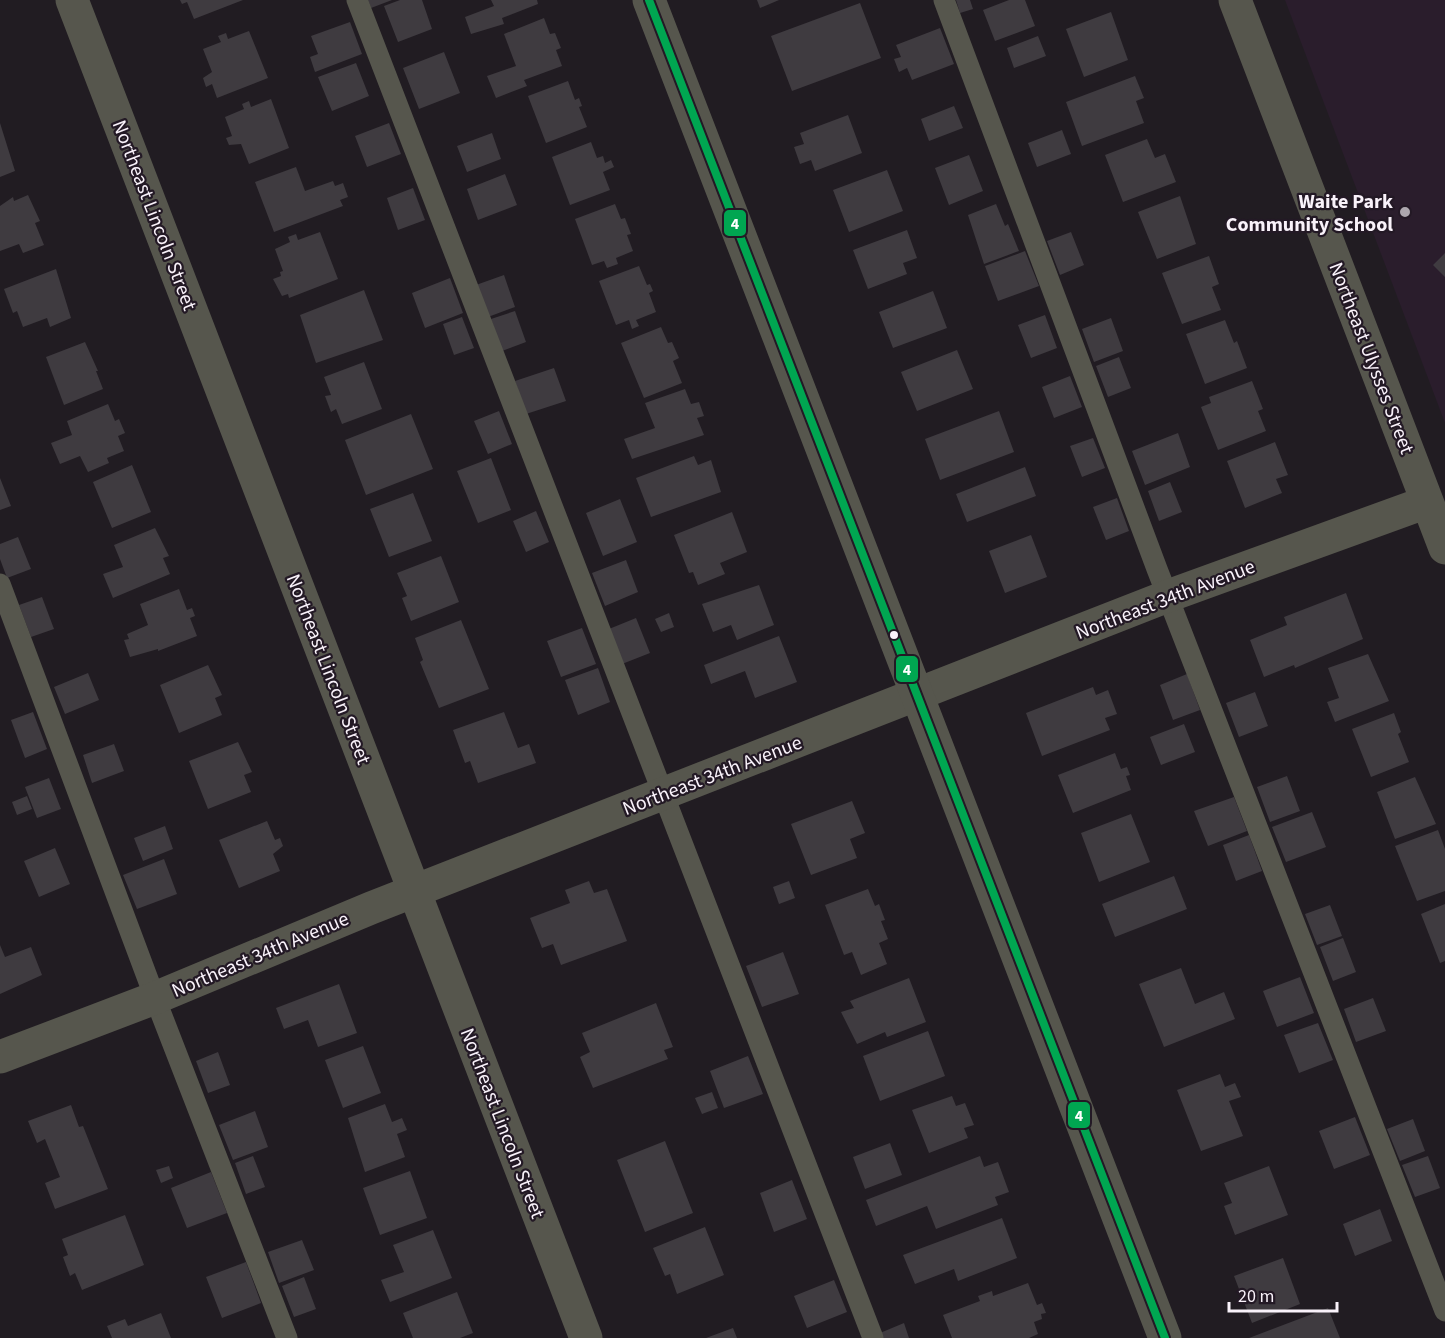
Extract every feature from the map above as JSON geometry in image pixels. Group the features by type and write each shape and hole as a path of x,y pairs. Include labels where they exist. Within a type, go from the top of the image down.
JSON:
{"street":[{"name":"Northeast Lincoln Street","path":"72,0 586,1338"},
{"path":"649,0 1165,1338"},
{"name":"Northeast Ulysses Street","path":"1235,0 1445,548"},
{"name":"Northeast 34th Avenue","path":"0,1057 155,998 371,908 1168,596 1427,501"}],"lane":[{"path":"357,0 873,1338"},
{"path":"944,0 1168,596 1445,1311"},
{"path":"0,584 155,998 287,1338"}],"shaded area":[{"name":"Waite Park Community School","path":"1285,0 1445,0 1445,423"}],"building":[{"path":"180,0 243,0 194,19 187,2 182,4"},
{"path":"368,0 392,0 371,8"},
{"path":"400,0 422,0 432,29 398,42 384,6"},
{"path":"491,0 537,0 538,4 502,18 504,24 471,34 465,17 494,6"},
{"path":"757,0 779,0 760,8"},
{"path":"956,0 970,0 973,9 960,13"},
{"path":"1009,0 1025,0 1035,26 995,41 983,10"},
{"path":"860,3 881,58 792,91 771,36"},
{"path":"1111,12 1128,60 1084,77 1066,29"},
{"path":"544,18 550,34 555,33 561,48 556,50 562,66 524,80 527,86 496,98 487,76 516,66 504,34"},
{"path":"350,22 362,54 315,72 310,57 318,54 311,36"},
{"path":"940,28 954,64 912,80 907,68 899,72 894,59 901,57 896,45"},
{"path":"249,31 268,78 217,98 212,84 206,87 203,78 212,72 203,49 221,42 218,36 226,33 228,39"},
{"path":"1038,36 1046,56 1014,68 1007,48"},
{"path":"444,52 460,93 419,109 403,68"},
{"path":"356,63 369,96 332,111 318,77"},
{"path":"1135,76 1144,98 1136,101 1144,123 1082,146 1066,102"},
{"path":"568,81 575,100 579,98 582,106 579,107 587,127 546,143 528,96"},
{"path":"271,99 289,148 249,164 241,144 229,145 226,138 232,136 225,117 244,109 242,104 249,101 251,107"},
{"path":"954,106 963,128 929,141 921,119"},
{"path":"848,115 862,153 815,171 811,160 800,164 794,147 804,144 800,133"},
{"path":"0,123 15,171 0,177"},
{"path":"389,123 401,154 367,167 355,136"},
{"path":"1062,130 1071,154 1037,167 1028,143"},
{"path":"492,133 501,159 467,172 457,146"},
{"path":"1147,139 1155,158 1165,154 1176,182 1123,202 1105,155"},
{"path":"591,142 597,158 603,156 605,163 611,160 614,167 603,172 610,190 570,205 552,157"},
{"path":"969,155 983,191 949,205 935,168"},
{"path":"296,167 305,191 333,181 335,186 343,183 348,197 340,200 343,206 274,232 255,182"},
{"path":"887,170 903,211 849,232 833,190"},
{"path":"505,174 517,205 478,220 467,189"},
{"path":"413,188 425,220 398,230 387,198"},
{"path":"28,195 40,221 35,223 44,245 23,253 19,244 0,251 0,206 13,197 14,201"},
{"path":"1180,196 1196,244 1157,259 1138,212"},
{"path":"615,204 621,219 625,218 631,234 627,235 633,251 616,258 618,264 607,268 604,261 592,265 575,219"},
{"path":"996,204 1005,226 1008,224 1019,251 984,264 968,215"},
{"path":"907,230 917,258 903,263 907,274 868,289 853,250"},
{"path":"320,232 338,279 289,298 288,294 282,296 273,279 281,276 280,272 283,271 275,249 290,242 288,237 296,234 298,240"},
{"path":"1071,232 1084,265 1060,275 1047,241"},
{"path":"1025,251 1039,286 998,301 985,266"},
{"path":"1445,253 1445,277 1433,265"},
{"path":"1209,256 1219,284 1212,287 1221,310 1182,324 1162,273"},
{"path":"639,266 647,285 650,284 653,291 649,293 656,312 636,320 639,326 632,329 629,320 616,325 599,281"},
{"path":"56,269 71,318 50,327 47,318 23,327 17,311 13,313 4,289"},
{"path":"504,275 515,307 488,317 476,285"},
{"path":"450,278 463,313 425,328 412,293"},
{"path":"364,290 383,340 316,363 300,315"},
{"path":"933,291 947,328 893,348 879,312"},
{"path":"515,311 526,342 502,351 491,319"},
{"path":"1045,315 1057,348 1031,358 1018,325"},
{"path":"462,317 474,348 454,355 443,324"},
{"path":"1111,318 1123,351 1094,362 1082,329"},
{"path":"1225,320 1234,343 1237,341 1247,368 1205,384 1186,334"},
{"path":"661,327 668,343 672,342 679,358 673,361 682,383 644,398 621,343"},
{"path":"85,342 103,389 64,405 46,357"},
{"path":"957,350 973,389 917,411 901,372"},
{"path":"1119,357 1131,388 1108,397 1096,366"},
{"path":"364,362 382,409 342,424 336,409 331,412 325,396 331,395 324,377"},
{"path":"554,368 566,401 526,414 515,381"},
{"path":"1070,376 1082,407 1054,418 1042,387"},
{"path":"1252,381 1263,409 1258,411 1266,431 1218,450 1201,407 1211,403 1209,397"},
{"path":"685,389 691,404 699,402 704,416 697,418 704,435 632,459 624,439 655,428 645,403"},
{"path":"108,404 115,421 119,419 125,433 118,436 124,451 107,458 109,463 88,472 80,456 60,464 51,443 72,435 67,421"},
{"path":"499,411 512,444 488,454 474,421"},
{"path":"999,411 1014,452 940,480 925,439"},
{"path":"411,414 433,469 366,495 345,440"},
{"path":"1178,433 1190,467 1145,485 1132,451"},
{"path":"1093,438 1105,468 1082,477 1070,446"},
{"path":"1275,442 1288,475 1276,479 1282,493 1245,508 1227,461"},
{"path":"694,456 698,465 711,460 721,492 651,517 636,478"},
{"path":"491,458 511,510 478,523 457,471"},
{"path":"132,465 151,512 112,528 93,482"},
{"path":"1025,467 1036,496 967,522 956,494"},
{"path":"0,478 11,506 0,510"},
{"path":"1170,482 1182,512 1159,521 1148,491"},
{"path":"413,493 432,541 389,557 370,509"},
{"path":"1117,498 1129,531 1106,540 1093,507"},
{"path":"620,499 637,542 603,556 586,513"},
{"path":"536,511 549,542 526,552 513,521"},
{"path":"732,512 747,552 720,563 725,574 698,585 693,572 689,573 674,535"},
{"path":"155,528 169,556 163,558 170,574 113,598 103,574 123,567 114,545"},
{"path":"1031,535 1047,577 1005,593 989,551"},
{"path":"18,537 31,569 7,578 0,559 0,544"},
{"path":"441,556 459,602 411,621 402,598 407,596 397,573"},
{"path":"626,560 638,592 605,606 592,573"},
{"path":"759,585 774,625 737,640 731,625 713,632 702,604"},
{"path":"179,589 187,610 192,608 195,616 190,618 197,636 158,651 158,649 130,657 124,640 129,639 127,634 148,625 140,604"},
{"path":"1346,593 1363,639 1295,668 1294,665 1264,677 1250,640 1287,625 1284,617"},
{"path":"42,597 54,629 31,637 19,605"},
{"path":"669,613 674,627 661,632 655,619"},
{"path":"636,618 650,653 622,664 609,629"},
{"path":"461,620 489,689 439,708 420,662 423,660 415,638"},
{"path":"582,628 596,664 561,677 547,641"},
{"path":"779,636 797,682 755,698 745,671 711,684 704,665"},
{"path":"1368,654 1389,701 1335,722 1327,702 1339,698 1328,668"},
{"path":"208,665 222,695 215,698 222,715 179,733 160,685"},
{"path":"598,668 610,702 578,715 565,680"},
{"path":"88,673 99,700 65,714 54,687"},
{"path":"1187,674 1200,710 1173,720 1160,685"},
{"path":"1093,687 1096,695 1108,690 1117,714 1105,718 1110,730 1042,756 1026,713"},
{"path":"1255,692 1268,726 1239,737 1226,703"},
{"path":"33,712 47,749 25,758 11,720"},
{"path":"504,712 518,748 529,744 536,763 478,783 470,761 465,763 453,730"},
{"path":"1394,713 1401,732 1398,734 1409,762 1371,777 1352,729"},
{"path":"1184,724 1195,752 1161,765 1150,737"},
{"path":"238,742 252,772 244,775 251,792 208,809 189,761"},
{"path":"114,744 124,771 92,783 83,755"},
{"path":"1115,753 1121,769 1127,767 1130,775 1126,776 1131,790 1073,813 1058,775"},
{"path":"1287,776 1300,811 1270,822 1257,787"},
{"path":"1415,777 1436,824 1395,839 1377,792"},
{"path":"49,778 61,809 37,818 25,787"},
{"path":"27,796 32,809 17,815 12,802"},
{"path":"1234,797 1247,831 1208,846 1194,811"},
{"path":"852,801 865,833 850,839 857,858 811,875 791,824"},
{"path":"1312,812 1326,847 1286,862 1272,827"},
{"path":"1131,814 1150,862 1099,882 1081,833"},
{"path":"267,821 275,840 280,838 283,846 273,854 280,871 239,888 219,840"},
{"path":"165,826 173,849 143,861 134,838"},
{"path":"1438,830 1445,849 1445,891 1417,901 1395,846"},
{"path":"1249,835 1262,871 1236,881 1223,845"},
{"path":"55,848 70,884 39,897 24,861"},
{"path":"164,859 177,894 137,909 123,875"},
{"path":"1174,876 1187,909 1115,937 1102,904"},
{"path":"589,881 594,893 607,889 627,941 561,965 553,944 542,948 530,918 570,903 565,890"},
{"path":"789,881 795,898 779,904 773,887"},
{"path":"868,889 875,906 879,904 885,920 881,921 888,939 879,943 887,964 861,975 852,952 844,955 825,905"},
{"path":"1445,904 1445,961 1440,963 1421,914"},
{"path":"1330,905 1342,936 1317,945 1305,914"},
{"path":"1343,938 1356,972 1333,981 1320,947"},
{"path":"0,945 5,957 31,947 42,975 0,994"},
{"path":"783,952 799,994 762,1007 746,966"},
{"path":"1181,968 1195,1004 1224,992 1235,1019 1164,1047 1139,984"},
{"path":"1300,977 1314,1013 1277,1027 1263,991"},
{"path":"909,978 926,1022 887,1037 885,1032 857,1044 841,1012 854,1008 850,1001"},
{"path":"339,984 357,1033 318,1047 308,1020 284,1029 276,1008"},
{"path":"1373,998 1386,1031 1356,1042 1344,1009"},
{"path":"656,1003 673,1047 664,1050 668,1059 593,1088 580,1057 590,1052 582,1033"},
{"path":"1318,1023 1333,1060 1299,1073 1284,1035"},
{"path":"928,1031 945,1076 880,1101 863,1056"},
{"path":"363,1046 381,1093 343,1108 325,1060"},
{"path":"218,1052 230,1085 208,1093 196,1061"},
{"path":"748,1056 763,1094 724,1108 710,1071"},
{"path":"1220,1074 1225,1087 1235,1083 1241,1097 1229,1101 1243,1136 1201,1151 1177,1090"},
{"path":"712,1092 718,1108 702,1114 695,1098"},
{"path":"952,1096 956,1106 965,1103 974,1125 964,1128 968,1138 929,1153 912,1110"},
{"path":"385,1104 392,1122 402,1118 407,1130 397,1134 405,1157 365,1172 348,1118"},
{"path":"71,1105 79,1127 83,1126 108,1189 55,1209 45,1183 60,1177 45,1139 37,1143 28,1121"},
{"path":"255,1111 268,1147 233,1160 219,1125"},
{"path":"1355,1117 1370,1155 1334,1169 1319,1131"},
{"path":"1413,1119 1425,1151 1400,1161 1387,1129"},
{"path":"665,1141 693,1213 645,1232 617,1160"},
{"path":"890,1143 902,1175 865,1189 853,1157"},
{"path":"253,1156 265,1187 246,1194 235,1163"},
{"path":"980,1156 984,1167 998,1162 1009,1192 995,1197 998,1205 936,1229 927,1206 876,1226 866,1200"},
{"path":"1428,1156 1440,1188 1415,1197 1402,1165"},
{"path":"169,1166 173,1178 161,1183 156,1170"},
{"path":"1269,1166 1288,1215 1235,1235 1224,1206 1232,1203 1224,1183"},
{"path":"410,1171 427,1218 380,1235 363,1188"},
{"path":"211,1172 227,1213 187,1228 171,1188"},
{"path":"792,1180 807,1219 774,1232 760,1193"},
{"path":"1380,1209 1392,1241 1355,1256 1343,1224"},
{"path":"125,1215 144,1265 82,1290 75,1273 70,1276 63,1257 68,1255 62,1239"},
{"path":"1002,1218 1017,1258 958,1281 954,1269 915,1284 903,1255"},
{"path":"705,1227 724,1275 677,1294 670,1274 665,1276 653,1248"},
{"path":"433,1230 452,1278 390,1302 381,1280 404,1272 393,1245"},
{"path":"302,1240 314,1270 279,1283 268,1252"},
{"path":"1283,1258 1300,1304 1252,1323 1234,1276"},
{"path":"246,1262 261,1303 222,1318 206,1277"},
{"path":"304,1277 316,1309 294,1317 282,1286"},
{"path":"834,1280 847,1312 807,1328 794,1296"},
{"path":"1028,1283 1037,1305 1042,1303 1046,1313 1041,1314 1042,1319 1034,1322 1038,1334 1029,1338 952,1338 943,1315 980,1301 978,1296 992,1291 993,1296"},
{"path":"457,1292 473,1333 460,1338 413,1338 403,1313"},
{"path":"1328,1308 1340,1338 1249,1338"},
{"path":"161,1313 171,1338 112,1338 107,1326 125,1319 128,1326"},
{"path":"904,1323 909,1338 882,1338 880,1333"},
{"path":"733,1328 737,1338 706,1338"}],"transit line":[{"name":"4","path":"649,0 1165,1338"}],"place":[{"name":"Waite Park Community School","path":"1405,212"}]}
